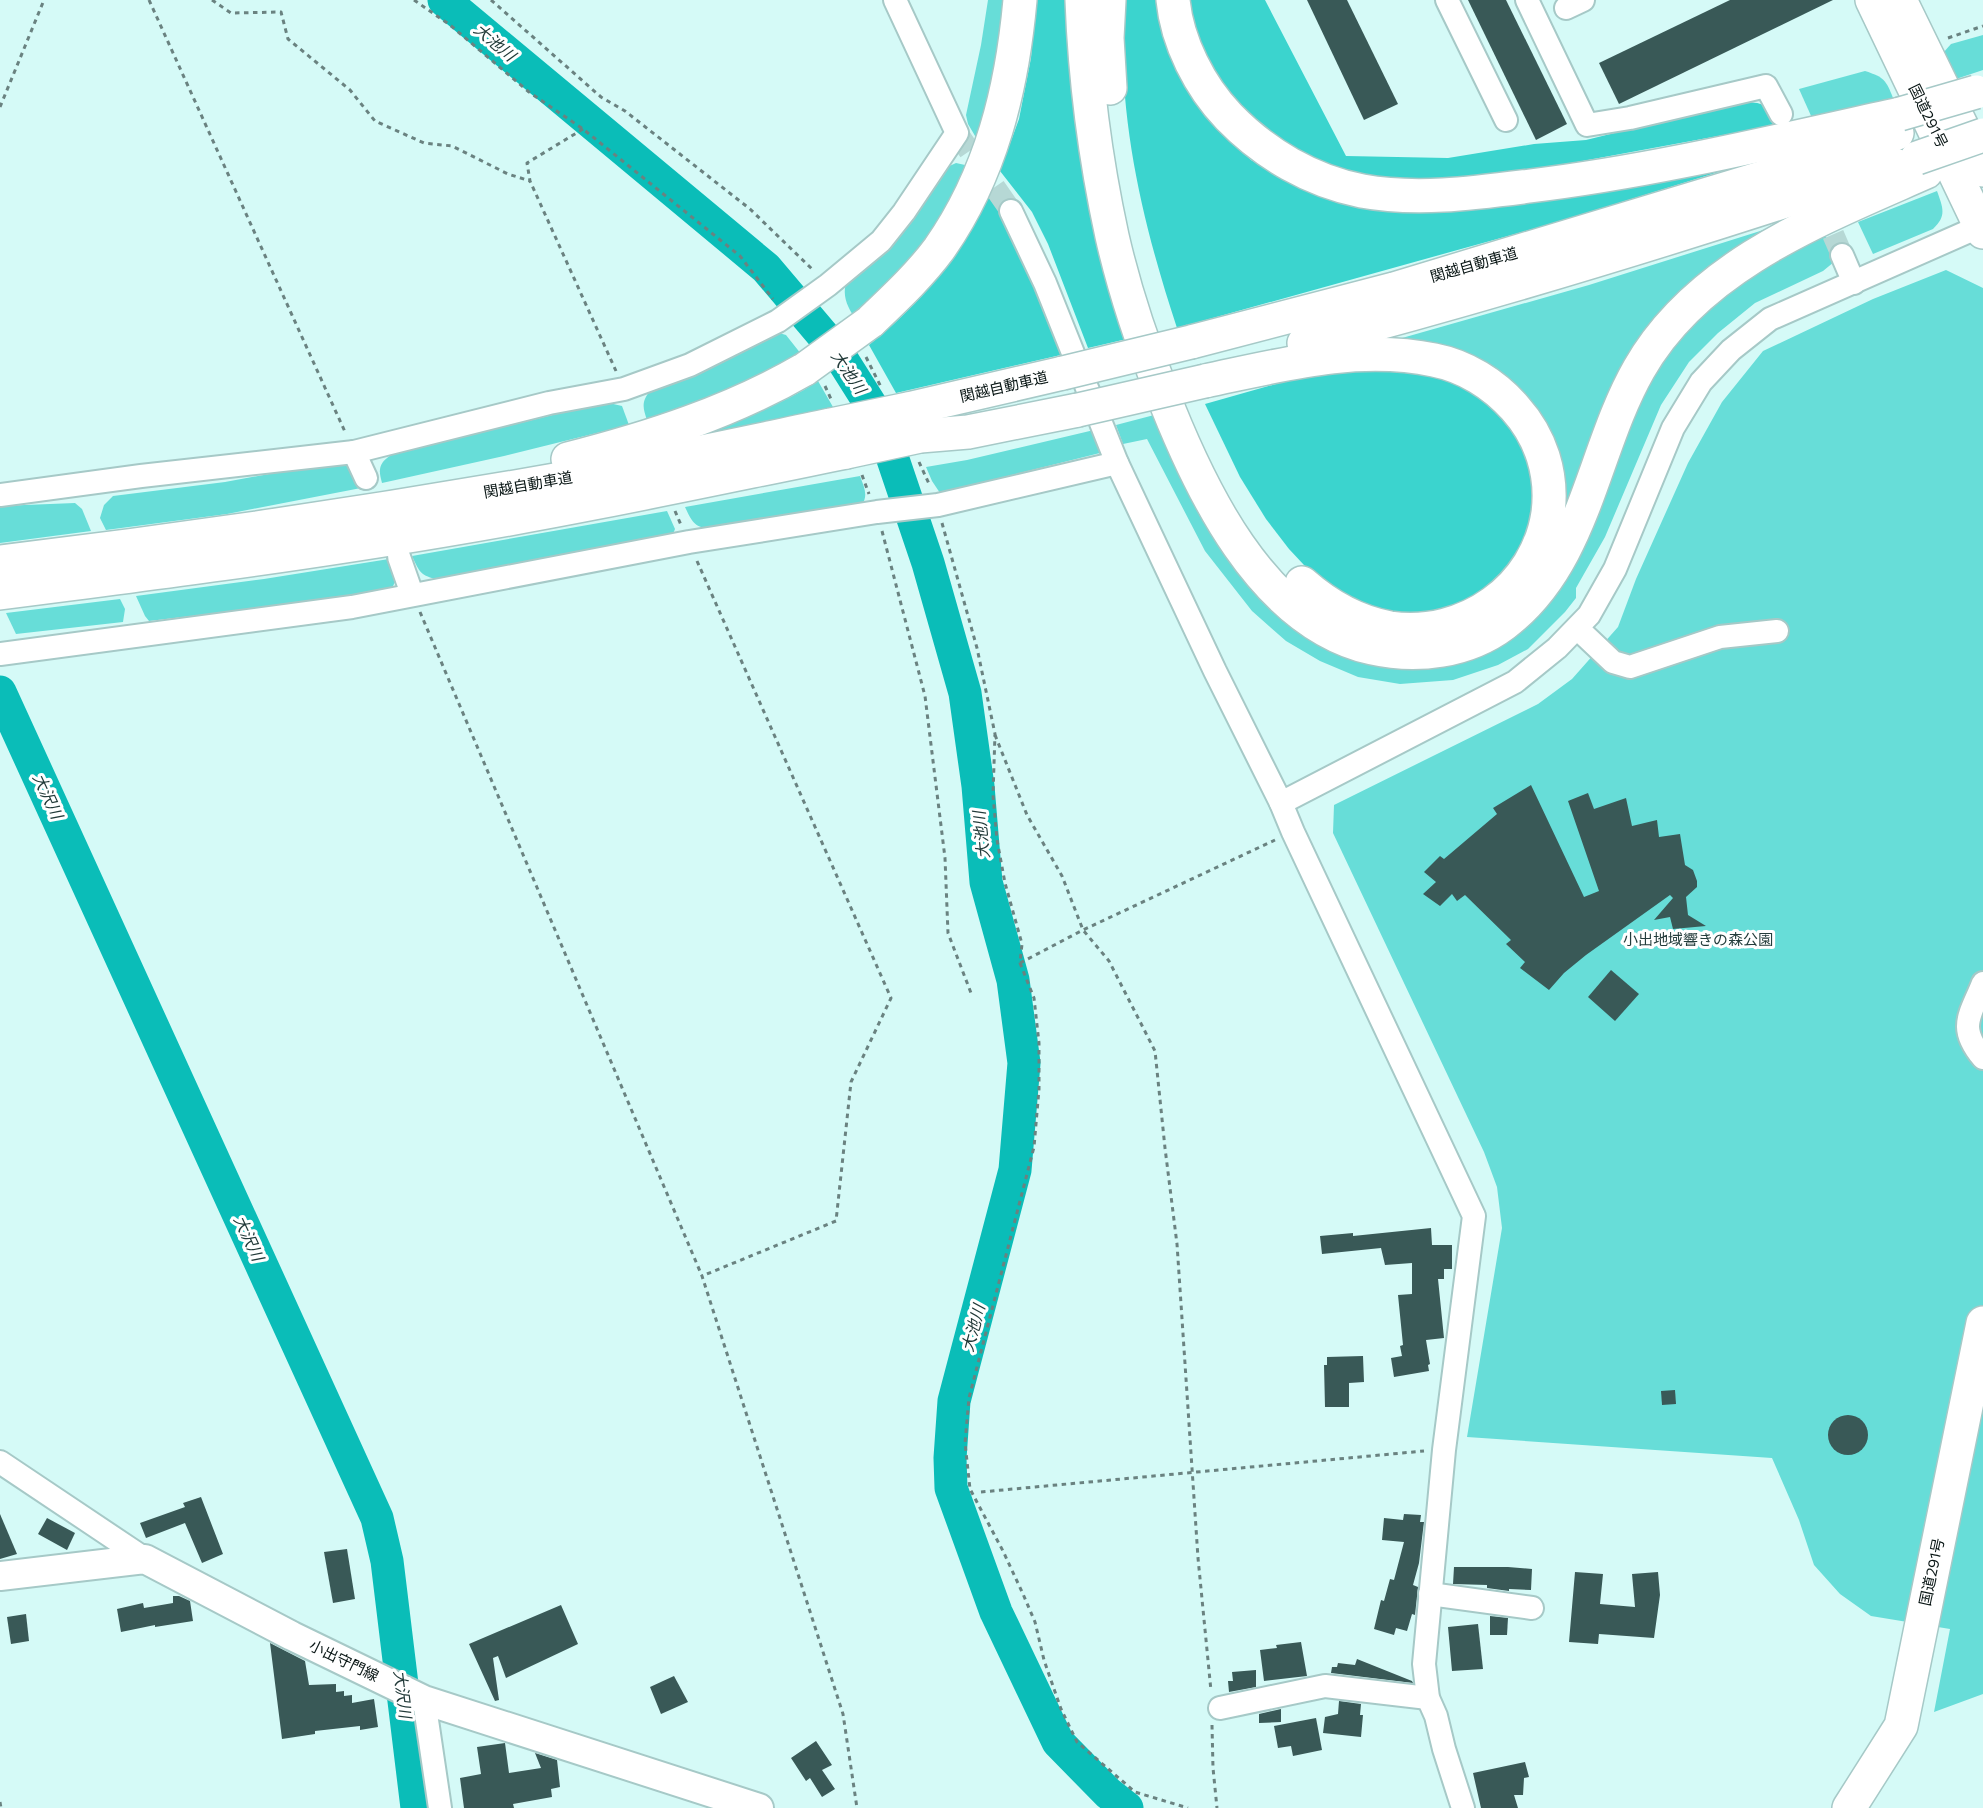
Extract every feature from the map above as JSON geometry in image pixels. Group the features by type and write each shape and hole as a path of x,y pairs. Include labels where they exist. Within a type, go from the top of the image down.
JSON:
{"highway":[{"path":"276,525 490,479 593,452 731,407 770,389 805,369 870,322 905,289 938,251 963,213 982,173 999,125 1008,86 1020,0"},
{"path":"1082,0 1088,87 1095,144 1112,237 1137,324 1187,453 1218,514 1236,542 1275,590 1337,636 1384,651 1411,653 1460,646 1484,637 1522,609 1548,577 1567,545 1626,393 1640,367 1675,321 1719,280 1768,248 1825,218 1912,143 1981,105"},
{"path":"1109,0 1107,38 1113,120 1128,210 1144,275 1172,361 1206,443 1227,486 1256,531 1292,574 1330,605 1349,615 1388,627 1408,630 1449,625 1467,619 1504,595 1520,579 1532,561 1541,542 1549,500 1549,478 1544,458 1535,436 1522,416 1505,397 1485,381 1462,369 1436,360 1376,354 1309,360 1199,364"},
{"path":"1173,0 1180,35 1204,85 1241,129 1263,148 1309,174 1362,191 1391,194 1459,194 1564,182 1712,154 1912,143 1983,148"},
{"name":"国道291号","path":"1872,0 1982,228"},
{"name":"国道291号","path":"1900,0 1983,170"},
{"name":"関越自動車道","path":"0,593 226,564 445,530 609,500 838,439 907,424 1072,395 1388,321 1579,266 1780,204 1912,143 1981,105"},
{"name":"関越自動車道","path":"0,562 135,546 444,499 603,472 838,439"},
{"name":"国道291号","path":"1849,1808 1900,1726 1983,1323"}],"main road":[{"path":"0,1576 145,1559"},
{"name":"小出守門線","path":"145,1559 292,1636 424,1700 759,1808"}],"street":[{"path":"0,495 141,476 354,452 549,403 624,388 690,364 778,321 828,285 880,241 904,212 957,132 895,0"},
{"path":"1447,0 1506,120"},
{"path":"1527,0 1587,125 1630,118 1766,86 1780,114"},
{"path":"1011,211 1045,283 1117,463 1215,671 1281,802 1293,832 1474,1215 1444,1450 1424,1664 1428,1698 1436,1716 1462,1808"},
{"path":"1281,802 1515,682 1557,648 1577,628 1589,615 1615,569 1673,428 1701,382 1731,350 1770,319 1982,228"},
{"path":"1842,255 1854,283"},
{"path":"354,452 366,478"},
{"path":"7,653 352,607 689,542 877,512 938,506 1117,463"},
{"path":"399,557 412,594"},
{"path":"1577,628 1613,662 1630,668 1720,637 1777,631"},
{"path":"1983,983 1966,1030 1974,1048 1983,1058"},
{"path":"0,1462 145,1559"},
{"path":"1431,1594 1532,1608"},
{"path":"1215,1709 1325,1686 1428,1698"},
{"path":"424,1700 440,1808"}],"path":[{"path":"0,107 44,0"},
{"path":"149,0 354,452"},
{"path":"212,0 231,13 281,12 288,39 350,90 375,121 424,143 452,147 530,182"},
{"path":"491,0 601,97 625,111 750,209 828,285"},
{"path":"1923,46 1983,26"},
{"path":"583,129 527,163 530,182 624,388"},
{"path":"864,353 907,424 938,506 977,648 995,734 1027,815 1062,876 1083,930 1110,961 1155,1051 1177,1244 1198,1558 1215,1709 1213,1768 1217,1808"},
{"path":"674,508 891,998 851,1082 836,1221 702,1276"},
{"path":"412,594 702,1276 843,1714 857,1808"},
{"path":"995,734 993,795 997,840 1005,882 1022,944 1020,963 1034,998 1040,1043 1039,1089 1034,1148 969,1398 965,1443 969,1489 1003,1551 1027,1603 1035,1622 1044,1660 1061,1709 1077,1742 1135,1792 1188,1808"},
{"path":"1020,963 1083,930 1293,832"},
{"path":"981,1492 1444,1450"},
{"path":"0,1802 1,1808"}],"green space":[{"path":"988,0 1010,0 981,146 968,124 966,115"},
{"path":"1983,35 1983,70 1956,79 1943,53 1951,44"},
{"path":"1865,71 1883,80 1893,98 1812,118 1799,89"},
{"path":"956,163 965,165 971,171 953,208 857,322 845,297 847,280 943,169"},
{"path":"1937,191 1942,216 1933,229 1873,254 1858,222"},
{"path":"1798,219 1701,280 1558,538 1388,342 1589,285"},
{"path":"1825,235 1834,253 1834,262 1823,271 1755,303 1718,333 1689,362 1661,405 1605,537 1576,588 1576,598 1565,612 1528,649 1498,665 1453,680 1400,684 1358,677 1320,661 1286,641 1252,611 1205,551 1147,439 1123,444 1116,425 1158,414 1233,557 1465,657 1633,414 1664,357 1709,305 1755,271"},
{"name":"小出地域響きの森公園","path":"1946,270 1983,288 1983,1694 1934,1712 1950,1629 1871,1616 1840,1594 1814,1565 1799,1520 1772,1458 1467,1437 1502,1228 1497,1187 1484,1152 1333,833 1334,805 1538,704 1572,679 1618,627 1636,579 1688,463 1722,402 1763,351 1873,299"},
{"path":"779,333 786,335 805,359 794,366 647,420 644,405 645,398 650,391 727,359 768,336"},
{"path":"818,381 833,407 679,440 768,408"},
{"path":"609,403 622,406 629,425 382,483 380,467 391,455 597,404"},
{"path":"1094,430 1100,453 940,493 926,467 967,460"},
{"path":"339,461 350,465 361,488 227,514 106,530 100,518 104,505 113,496 225,482"},
{"path":"860,476 865,495 861,506 712,529 695,523 685,507"},
{"path":"75,503 82,509 91,531 0,543 0,506"},
{"path":"667,511 675,529 673,534 439,580 421,572 412,556"},
{"path":"389,559 397,578 392,588 380,594 149,621 136,596 264,579"},
{"path":"120,599 125,609 123,622 16,634 6,613"}],"shaded area":[{"path":"1036,0 1072,0 1131,338 1088,348 1048,244 1032,212 1000,171 1019,119 1031,58"},
{"path":"1124,0 1160,0 1215,126 1251,160 1319,194 1780,153 1551,224 1177,328 1153,248 1134,166 1124,84"},
{"path":"1187,0 1265,0 1346,156 1448,158 1534,144 1586,140 1740,102 1764,106 1778,125 1496,177 1383,181 1316,165 1232,107 1196,42"},
{"path":"988,195 1010,224 1065,354 896,393 869,345 905,313 938,277 966,238"},
{"path":"1348,370 1424,371 1468,386 1522,436 1536,495 1522,555 1489,593 1436,615 1376,611 1318,580 1289,549 1266,519 1240,477 1205,404 1297,378"}],"building":[{"path":"1307,0 1347,0 1398,104 1364,120"},
{"path":"1468,0 1506,0 1567,124 1536,140"},
{"path":"1730,0 1833,0 1619,104 1599,63"},
{"path":"1531,785 1584,897 1599,891 1568,801 1588,793 1594,809 1626,798 1632,826 1657,820 1659,837 1680,834 1685,865 1693,870 1697,881 1697,887 1686,897 1688,915 1706,926 1673,929 1670,917 1654,920 1673,898 1670,895 1586,955 1564,973 1549,990 1520,968 1525,962 1506,944 1511,940 1465,895 1457,901 1452,894 1440,906 1423,894 1436,882 1424,872 1440,856 1444,859 1497,814 1493,808"},
{"path":"1611,970 1639,994 1615,1021 1588,997"},
{"path":"1431,1228 1432,1245 1452,1245 1452,1269 1444,1269 1444,1279 1438,1279 1444,1338 1426,1340 1429,1371 1394,1377 1391,1358 1402,1356 1400,1346 1403,1345 1398,1295 1412,1294 1412,1263 1385,1265 1381,1248 1322,1254 1320,1236 1353,1233 1353,1236"},
{"path":"1363,1356 1364,1382 1349,1383 1349,1407 1325,1407 1324,1365 1327,1365 1327,1357"},
{"path":"1675,1390 1676,1404 1662,1405 1661,1391"},
{"path":"1848,1415 1856,1416 1862,1421 1867,1427 1867,1443 1862,1449 1856,1454 1848,1455 1840,1454 1834,1449 1829,1443 1828,1435 1829,1427 1834,1421 1840,1416"},
{"path":"201,1497 223,1554 202,1563 185,1523 146,1538 140,1523 185,1507 183,1503"},
{"path":"0,1514 17,1554 0,1559"},
{"path":"1404,1514 1421,1515 1420,1522 1424,1522 1419,1563 1413,1585 1418,1587 1415,1615 1412,1614 1407,1631 1396,1628 1394,1635 1374,1629 1381,1600 1384,1601 1390,1579 1394,1580 1404,1542 1382,1540 1384,1518 1403,1520"},
{"path":"47,1518 75,1533 67,1550 38,1534"},
{"path":"347,1549 355,1599 333,1603 324,1552"},
{"path":"1454,1567 1532,1569 1531,1590 1509,1589 1509,1591 1487,1588 1487,1585 1453,1584"},
{"path":"1575,1572 1603,1574 1600,1604 1635,1607 1632,1574 1658,1572 1660,1595 1654,1638 1599,1634 1598,1644 1569,1642"},
{"path":"173,1596 190,1601 193,1621 121,1632 117,1609 143,1603 144,1608 173,1603"},
{"path":"561,1605 578,1644 506,1678 498,1656 493,1658 499,1700 495,1701 469,1644"},
{"path":"26,1614 29,1641 11,1644 7,1617"},
{"path":"1490,1616 1508,1618 1507,1635 1490,1635"},
{"path":"1478,1624 1483,1669 1452,1671 1448,1627"},
{"path":"1301,1642 1307,1676 1264,1681 1260,1650 1277,1648 1276,1645"},
{"path":"270,1643 305,1661 309,1685 336,1684 336,1692 344,1691 344,1696 352,1695 352,1703 374,1699 378,1727 360,1730 360,1726 315,1731 315,1734 282,1739"},
{"path":"1357,1659 1413,1683 1331,1673 1332,1667 1337,1667 1338,1663 1355,1665"},
{"path":"1256,1670 1256,1687 1229,1692 1228,1681 1233,1681 1232,1672"},
{"path":"674,1676 688,1702 661,1714 650,1687"},
{"path":"1339,1701 1361,1704 1360,1715 1363,1715 1361,1737 1323,1733 1325,1717 1338,1714"},
{"path":"1281,1709 1281,1722 1259,1723 1259,1714"},
{"path":"1316,1718 1322,1750 1293,1756 1291,1746 1278,1748 1274,1726"},
{"path":"816,1741 832,1765 822,1770 835,1789 822,1797 810,1778 806,1781 791,1758"},
{"path":"505,1743 509,1773 541,1768 535,1753 557,1760 560,1787 551,1789 552,1797 513,1804 514,1808 464,1808 460,1778 481,1774 477,1747"},
{"path":"1525,1762 1529,1777 1524,1778 1523,1795 1514,1795 1518,1808 1481,1808 1473,1773"}],"waterway":[{"name":"大池川","path":"444,0 766,268 838,353 879,418 928,563 965,693 978,786 986,882 1013,980 1024,1063 1015,1170 954,1401 950,1458 951,1488 996,1612 1058,1742 1108,1793 1127,1808"},
{"name":"大沢川","path":"0,692 377,1518 387,1561 417,1808"}],"tunnel":[{"path":"957,133 1011,211"},
{"path":"1820,204 1842,255"}]}
